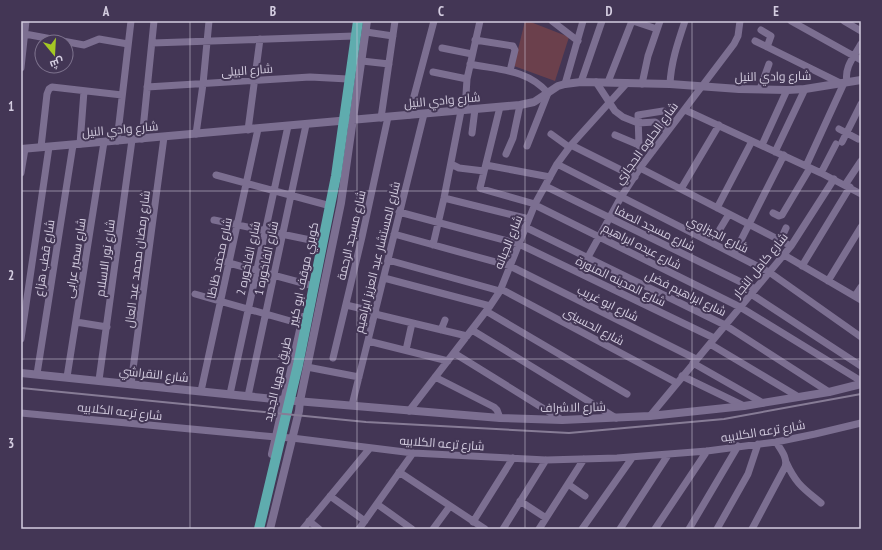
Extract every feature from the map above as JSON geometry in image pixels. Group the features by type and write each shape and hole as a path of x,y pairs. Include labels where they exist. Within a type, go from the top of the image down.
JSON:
{"main road":[{"name":"كوبري موقف ابو كبير","path":"259,529 298,365 336,176 357,21"},
{"name":"كوبري موقف ابو كبير","path":"265,529 304,366 342,177 366,21"}],"street":[{"path":"21,68 26,21"},
{"path":"117,141 131,21"},
{"path":"142,139 154,21"},
{"path":"196,134 203,84 209,21"},
{"name":"طريق ههيا الجديد","path":"255,529 320,242 342,121 357,21"},
{"path":"270,529 299,411 339,210 354,120 366,32 366,21"},
{"name":"شارع مسجد الرحمة","path":"333,358 362,237 385,118 389,64 395,21"},
{"path":"409,115 434,21"},
{"path":"433,245 463,110 467,78 480,21"},
{"path":"552,21 578,41"},
{"path":"565,84 583,21"},
{"path":"581,82 602,21"},
{"path":"608,82 632,21 657,29"},
{"path":"642,84 660,21"},
{"path":"670,84 675,50 685,21"},
{"name":"شارع الحلوه الحجازي","path":"588,257 621,197 640,168 703,87 734,44 738,36 740,21"},
{"path":"791,21 861,60"},
{"path":"844,21 861,31"},
{"path":"761,30 771,36 766,47"},
{"path":"366,32 393,36"},
{"path":"25,34 84,45 99,39 128,44"},
{"path":"152,43 354,36"},
{"path":"248,130 260,39"},
{"path":"476,40 515,47 510,72"},
{"path":"755,41 844,83"},
{"path":"773,213 779,216 782,215 808,167 844,83 846,71 861,44"},
{"path":"442,48 472,54"},
{"path":"362,61 389,64"},
{"path":"470,64 523,75 533,79 548,93 527,146"},
{"path":"760,90 769,64"},
{"path":"433,72 467,78"},
{"name":"شارع البيلى","path":"147,87 310,77 348,79"},
{"name":"شارع وادي النيل","path":"23,149 520,105 534,102 553,89 565,84 581,82 670,84 760,90 787,90 805,89 861,80"},
{"path":"596,82 615,111 623,117 638,123 655,122 668,131"},
{"name":"شارع الجبانه","path":"410,411 501,290 535,204 557,164 570,146 627,83"},
{"path":"21,339 45,147 47,94 49,89 52,87 122,95"},
{"path":"775,152 805,89"},
{"path":"762,145 787,90"},
{"name":"شارع قطب هزاع","path":"37,374 77,144 84,91"},
{"path":"821,173 839,143 847,133 861,104"},
{"path":"506,154 514,133 520,105"},
{"path":"485,168 500,107"},
{"path":"472,133 475,109"},
{"path":"685,110 784,155 861,193"},
{"path":"639,146 638,115 663,111"},
{"name":"شارع المستشار عبد العزيز ابراهيم","path":"352,405 424,114"},
{"name":"شارع الفاخوره 1","path":"248,396 306,125"},
{"path":"681,189 719,125"},
{"name":"شارع الفاخوره 2","path":"230,394 288,126"},
{"name":"شارع محمد ظاظا","path":"201,391 258,129"},
{"path":"839,129 858,139"},
{"path":"551,134 570,146 635,177"},
{"path":"615,135 653,151"},
{"name":"شارع رمضان محمد عبد العال","path":"131,384 164,137"},
{"name":"شارع نور الاسلام","path":"99,380 132,140"},
{"path":"717,208 752,141"},
{"name":"شارع سمير عرابى","path":"67,377 104,142"},
{"path":"21,173 23,149"},
{"path":"734,254 784,155"},
{"path":"802,266 861,161"},
{"path":"451,164 459,168 485,168 550,177"},
{"name":"شارع الجيزاوي","path":"557,164 769,272 861,337"},
{"name":"شارع عبده ابراهيم","path":"485,168 480,188 482,190 535,204 740,307 861,382"},
{"path":"640,168 791,246"},
{"path":"216,175 327,205"},
{"name":"شارع كامل النجار","path":"650,416 694,361 791,246 834,179"},
{"name":"شارع مسجد الصفا","path":"545,186 753,291 861,366"},
{"path":"444,198 529,219"},
{"name":"شارع المدينه المنورة","path":"400,212 519,244 712,341 797,396"},
{"path":"720,229 729,214"},
{"path":"214,220 320,242"},
{"name":"شارع ابراهيم فضل","path":"525,227 725,324 829,392"},
{"path":"828,281 861,227"},
{"path":"780,241 786,228"},
{"name":"شارع ابو غريب","path":"394,234 510,266 694,361 763,403"},
{"path":"784,255 858,298 861,287"},
{"path":"218,260 310,285"},
{"name":"شارع الحسينى","path":"388,260 501,290 677,383"},
{"path":"384,278 488,309 627,394"},
{"path":"195,294 301,324"},
{"path":"346,305 467,336"},
{"path":"441,330 445,320"},
{"path":"76,322 107,327"},
{"path":"406,350 412,323"},
{"path":"472,330 616,418"},
{"path":"368,340 448,361"},
{"path":"454,353 562,420"},
{"path":"307,367 359,377"},
{"name":"شارع النقراشي","path":"21,372 284,400"},
{"path":"682,376 744,406"},
{"path":"435,377 494,407 500,418"},
{"name":"شارع الاشراف","path":"284,400 500,418 562,420 650,416 744,406 797,396 829,392 861,382"},
{"name":"شارع ترعه الكلابيه","path":"21,413 292,438 413,453 546,460 632,458 706,451 776,442 861,423"},
{"path":"776,442 799,485 821,503"},
{"path":"717,529 748,474 758,444"},
{"path":"690,529 738,446"},
{"path":"302,529 370,448"},
{"path":"655,529 706,451"},
{"path":"359,529 413,453"},
{"path":"620,529 668,455"},
{"path":"399,472 478,526 513,458"},
{"path":"582,529 632,458"},
{"path":"539,529 584,459"},
{"path":"503,529 546,460"},
{"path":"752,529 785,467 786,462"},
{"path":"568,484 585,496"},
{"path":"330,496 364,522"},
{"path":"520,501 546,518"},
{"path":"377,504 412,529"},
{"path":"433,529 450,506"},
{"path":"309,521 319,529"}],"shaded area":[{"path":"525,21 569,37 555,81 514,66"}],"railway":[{"path":"21,388 366,422 569,433 724,419 861,394"}]}
